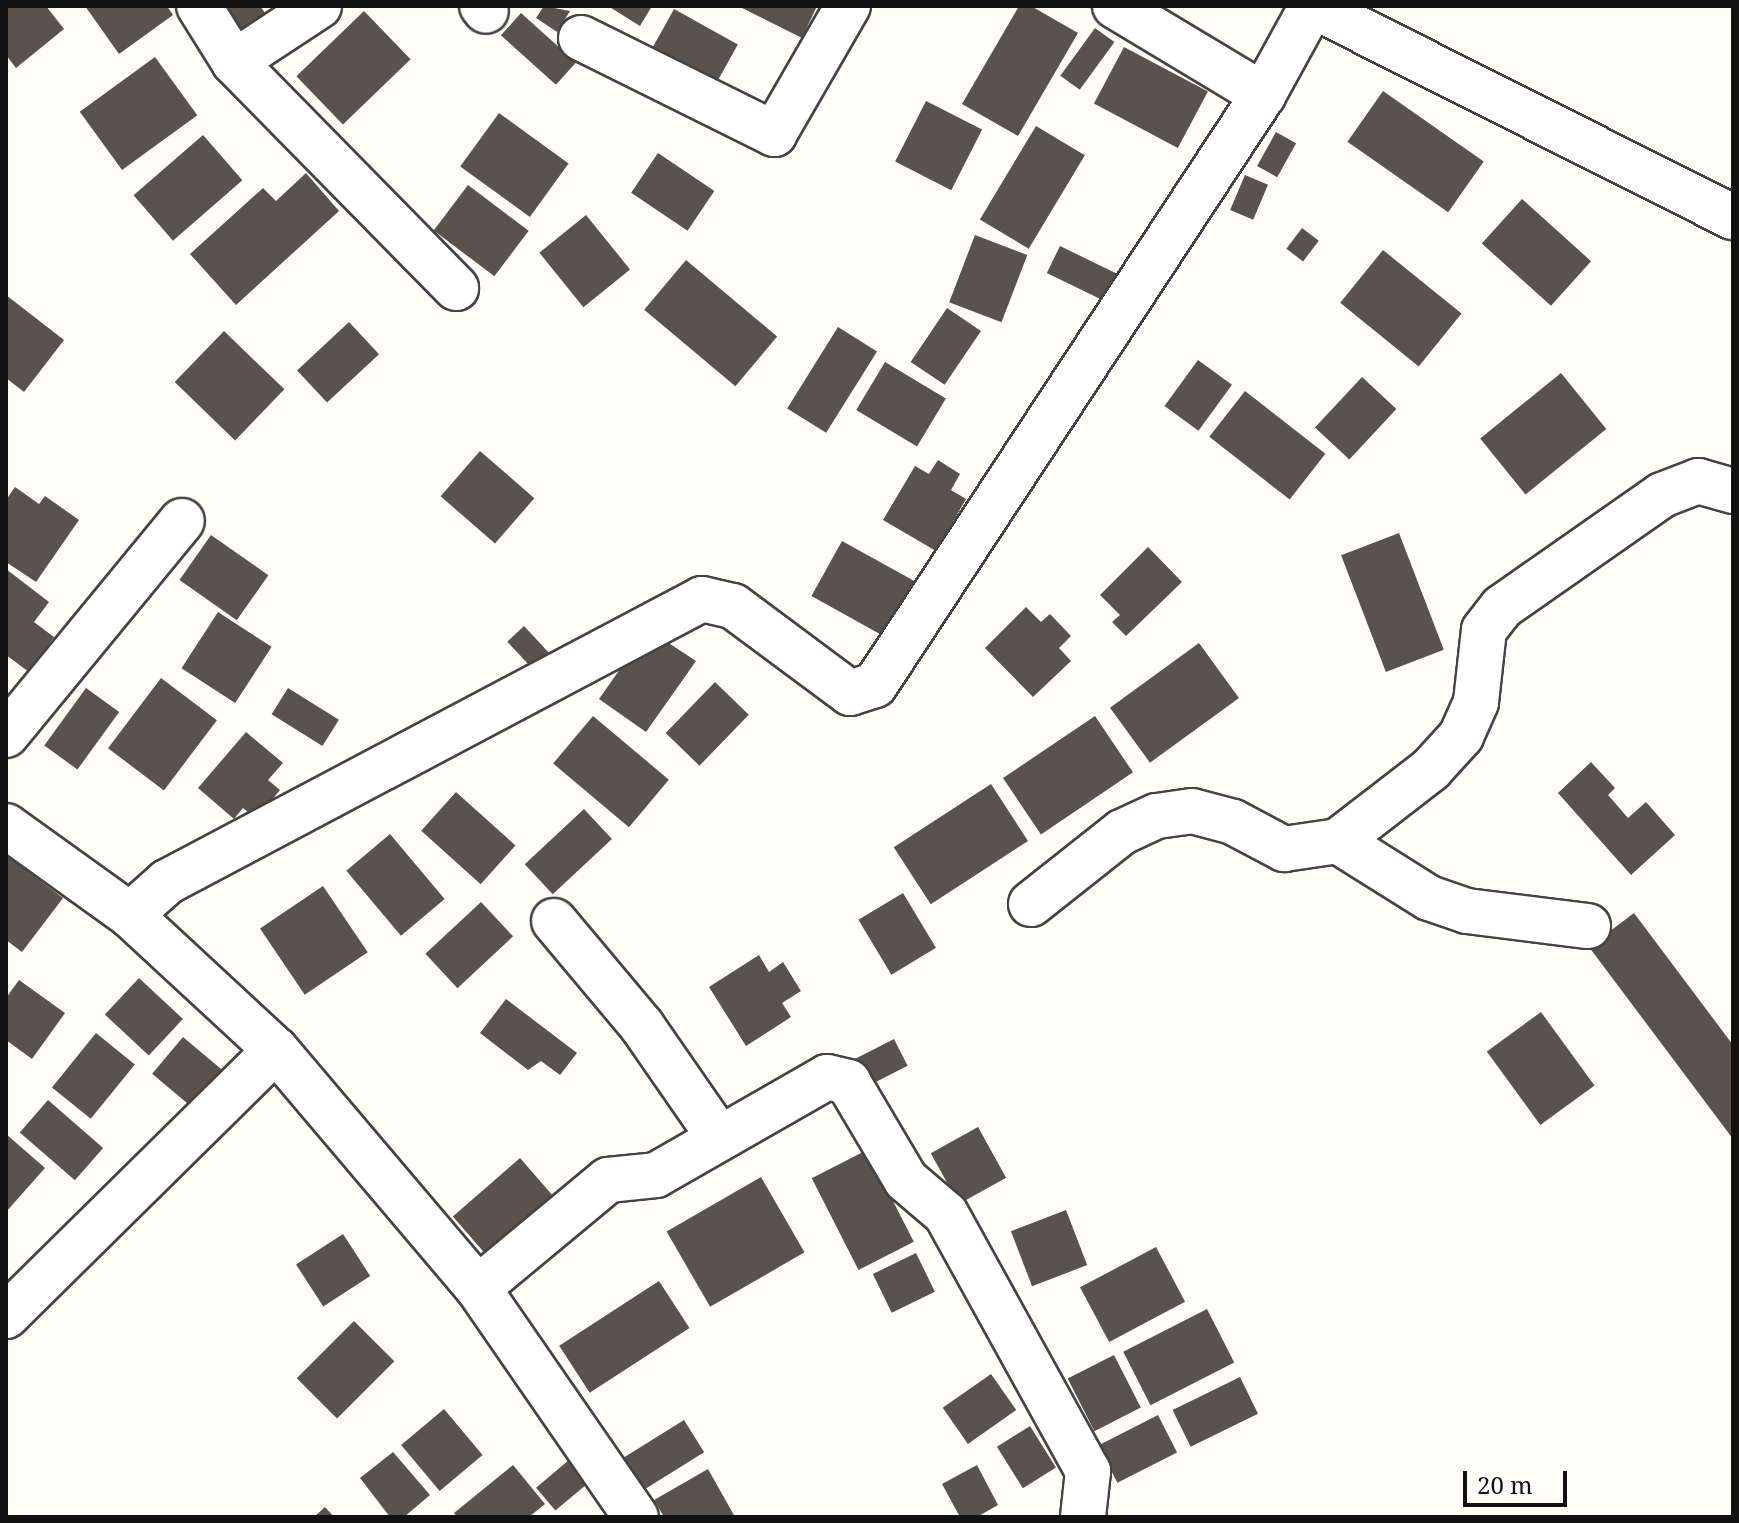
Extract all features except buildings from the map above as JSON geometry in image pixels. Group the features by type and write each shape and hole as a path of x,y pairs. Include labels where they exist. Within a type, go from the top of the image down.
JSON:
{"street":[{"path":"199,6 234,62 456,288"},
{"path":"234,62 319,6"},
{"path":"581,38 774,134 848,6"},
{"path":"1115,6 1263,95"},
{"path":"130,915 167,882 702,599 733,606 850,693 875,685 1263,95 1312,6 1733,217"},
{"path":"1031,904 1122,832 1157,816 1192,811 1233,822 1284,849 1338,841 1431,769 1461,736 1476,702 1484,630 1502,607 1662,495 1698,481 1733,491"},
{"path":"6,735 182,521"},
{"path":"6,827 130,915 276,1050 478,1288 636,1517"},
{"path":"1338,841 1401,884 1467,911 1588,926"},
{"path":"554,921 642,1026 719,1137"},
{"path":"6,1316 276,1050"},
{"path":"478,1288 608,1180 656,1175 827,1077 848,1082 906,1180 946,1214 1088,1471 1083,1517"}]}
